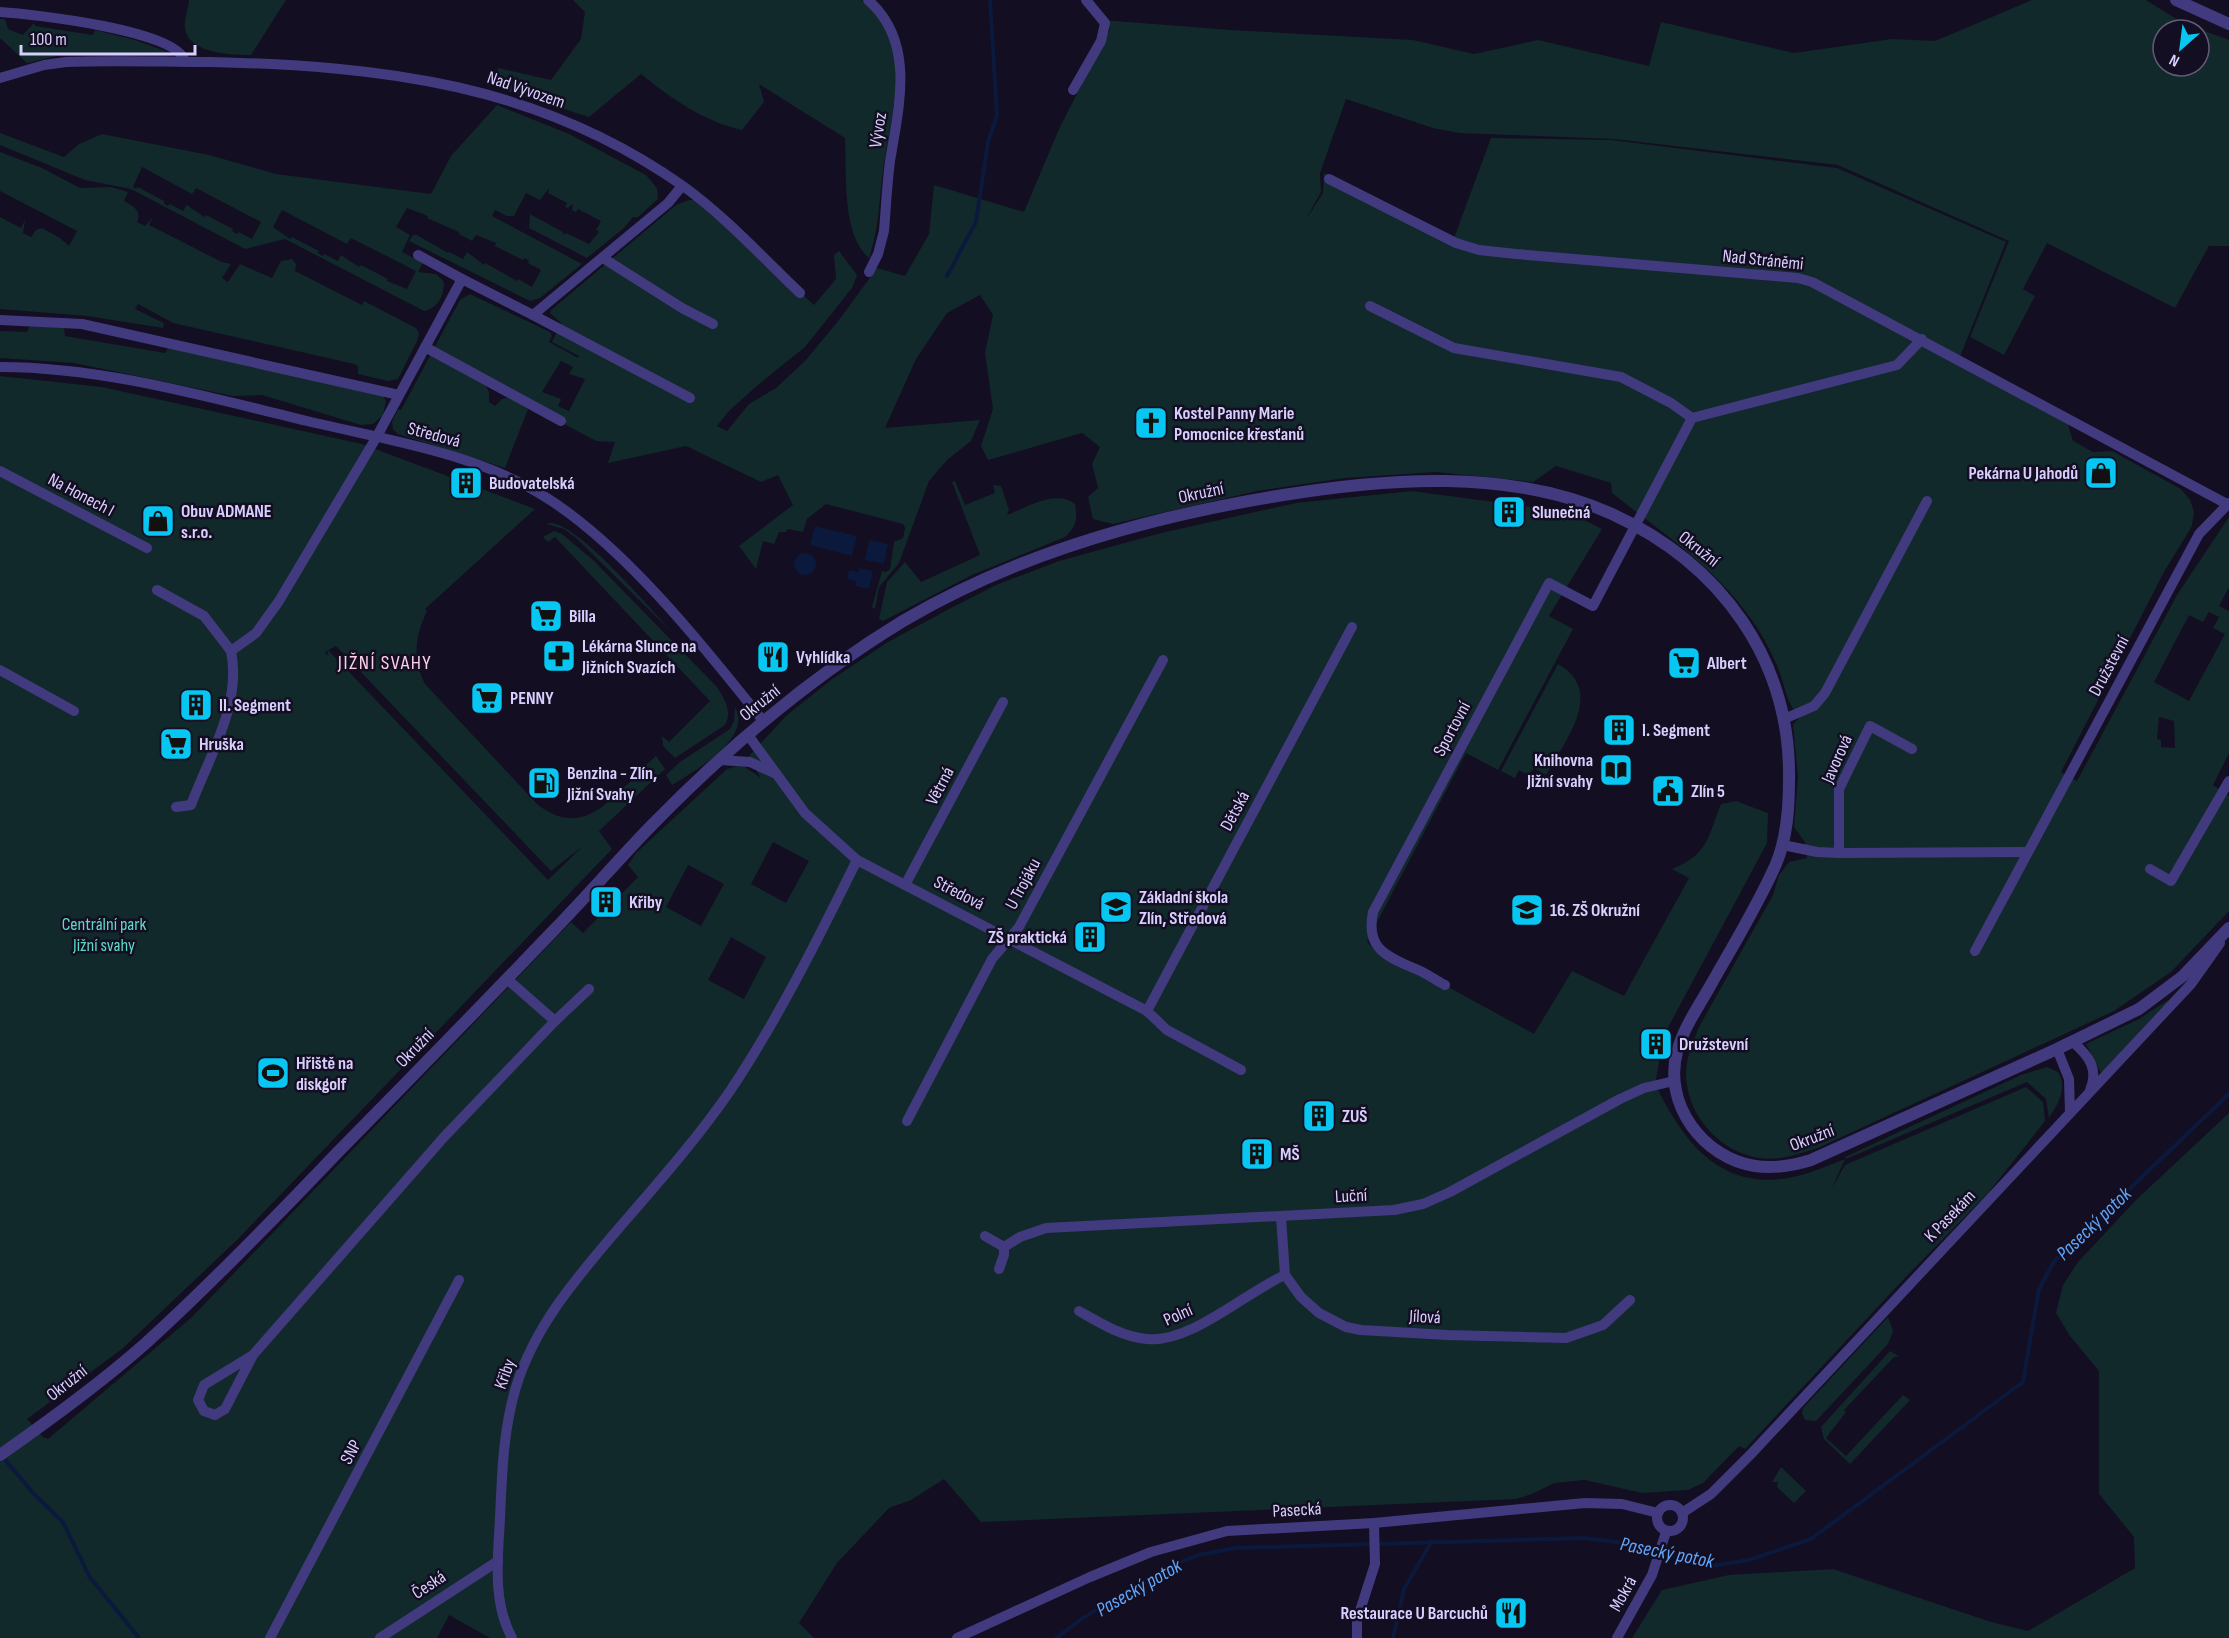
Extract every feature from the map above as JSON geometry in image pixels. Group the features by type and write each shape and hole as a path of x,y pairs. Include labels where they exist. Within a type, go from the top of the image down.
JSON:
{"street":[{"name":"Vývoz","path":"868,0 884,15 890,28 897,45 902,74 884,231 878,254 869,272"},
{"path":"1073,90 1101,41 1105,23 1086,0"},
{"path":"2176,0 2229,24"},
{"path":"0,12 67,19 138,34 176,50 183,55 185,62"},
{"name":"Nad Vývozem","path":"0,78 44,65 66,62 185,62 347,69 428,79 477,90 557,117 645,162 682,186 752,246 800,293"},
{"name":"Nad Stráněmi","path":"1329,179 1470,248 1805,280 1830,290 2228,503"},
{"path":"533,315 668,203 682,186"},
{"path":"418,255 690,398"},
{"path":"603,258 682,308 713,324"},
{"path":"231,651 249,640 263,624 376,438 462,279"},
{"path":"1370,306 1454,348 1621,377 1671,403 1692,418"},
{"path":"0,320 82,324 399,395"},
{"path":"1637,527 1692,418 1897,365 1922,339"},
{"path":"425,347 561,421"},
{"name":"Středová","path":"0,367 55,369 138,383 474,463 524,484 564,509 604,543 657,598 764,722"},
{"name":"Na Honech I","path":"0,471 147,548"},
{"name":"Okružní","path":"0,1455 58,1414 143,1345 220,1272 507,979 652,825 720,760 764,722 836,666 906,620 941,601 1029,562 1173,517 1323,489 1473,482 1538,491 1569,498 1616,516 1637,527 1693,565 1716,586 1733,607 1762,654 1776,689 1784,719 1790,766 1789,800 1783,845 1748,918 1687,1028 1677,1053 1674,1081 1688,1122 1709,1145 1744,1164 1787,1167 1811,1160 2073,1042 2120,1019 2162,993 2229,929"},
{"path":"1784,719 1814,706 1825,693 1927,501"},
{"name":"Družstevní","path":"1975,951 2199,534 2228,503"},
{"name":"Sportovní","path":"1445,985 1384,954 1374,942 1370,927 1373,912 1549,583 1593,606 1637,527"},
{"path":"157,590 204,616 231,651 234,685 230,704 190,805 176,807"},
{"name":"Dětská","path":"1147,1011 1352,627"},
{"name":"U Trojáku","path":"907,1121 992,960 1019,927 1163,660"},
{"path":"0,670 75,711"},
{"name":"Větrná","path":"905,885 1003,702"},
{"name":"Javorová","path":"1839,853 1839,789 1870,726 1912,749"},
{"name":"Středová","path":"748,735 805,813 857,860 1011,938 1147,1011 1167,1030 1241,1070"},
{"name":"Středová","path":"720,760 750,762 775,774"},
{"path":"2150,869 2171,881 2229,781"},
{"path":"1783,845 1817,852 1839,853 2027,852"},
{"name":"Křiby","path":"512,1638 500,1602 498,1561 503,1456 516,1387 545,1323 572,1283 708,1121 731,1090 771,1021 857,860"},
{"name":"K Pasekám","path":"1682,1513 1711,1494 1743,1462 2089,1094 2192,984 2229,929"},
{"path":"507,979 555,1021"},
{"path":"253,1354 202,1387 198,1400 204,1411 215,1414 225,1409 253,1354 444,1137 555,1021 589,989"},
{"path":"2073,1042 2087,1054 2093,1065 2094,1078 2089,1094"},
{"path":"2057,1049 2069,1079 2070,1112"},
{"name":"Luční","path":"1004,1246 1020,1237 1046,1228 1394,1210 1423,1204 1450,1192 1620,1099 1644,1088 1674,1081"},
{"path":"1281,1216 1285,1275"},
{"path":"985,1236 1004,1246 1004,1255 999,1269"},
{"name":"Jílová","path":"1285,1275 1301,1297 1319,1313 1346,1327 1361,1330 1566,1338 1603,1325 1630,1300"},
{"name":"Polní","path":"1078,1311 1131,1336 1165,1339 1193,1328 1285,1275"},
{"name":"SNP","path":"270,1638 459,1280"},
{"name":"Pasecká","path":"957,1638 1090,1576 1188,1540 1227,1531 1374,1522 1585,1503 1622,1504 1658,1513"},
{"path":"1672,1505 1682,1513 1683,1522 1678,1529 1666,1532 1657,1524 1658,1513 1663,1507 1672,1505"},
{"path":"1357,1638 1357,1620 1373,1573 1374,1522"},
{"name":"Mokrá","path":"1617,1638 1646,1588 1666,1532"},
{"name":"Česká","path":"380,1638 498,1561"}],"green space":[{"path":"189,0 286,0 251,55 212,51 194,43 188,37 185,28"},
{"path":"573,0 861,0 878,15 888,34 894,54 896,76 895,98 877,222 869,258 860,247 850,219 847,202 845,138 759,84 764,102 742,130 701,115 664,92 641,74 589,117 494,87 498,68 551,80 581,39 585,12"},
{"path":"2032,0 2146,0 2175,18 2151,18 2151,78 2211,78 2211,33 2229,40 2229,246 2209,246 2175,308 2047,243 2023,289 2035,296 2004,355 1970,337 2009,241 1838,165 1614,139 1459,133 1433,128 1346,99 1320,173 1321,192 1305,221 1323,193 1324,173 1454,238 1491,138 1611,140 1837,168 2006,242 1957,364 2068,424 2073,441 2093,452 2112,451 2181,489 2190,500 2194,512 2192,526 2164,572 2061,772 2077,781 2177,595 2229,517 2229,587 2219,606 2229,611 2229,753 2213,785 2229,796 2229,911 2171,972 2114,1011 1818,1148 1789,1156 1774,1159 1759,1158 1731,1148 1718,1139 1699,1117 1692,1103 1687,1089 1686,1068 1692,1043 1700,1025 1773,895 1779,875 1789,862 1807,858 1805,842 1794,827 1798,777 1793,724 1800,717 1789,700 1766,643 1737,600 1686,551 1612,493 1611,483 1556,466 1533,482 1436,472 1345,478 1257,491 1113,524 1093,519 1088,497 1098,488 1092,464 1100,447 1082,433 988,460 981,446 993,409 985,353 993,315 980,295 947,313 916,359 885,428 980,420 971,441 947,460 929,481 899,563 879,587 875,609 872,607 882,571 886,572 890,569 894,542 903,538 905,528 903,524 826,504 807,519 803,532 788,529 786,532 779,532 774,544 763,541 756,569 739,546 793,505 778,475 761,482 686,446 608,463 615,442 596,441 566,425 565,421 434,348 460,300 470,294 550,332 552,336 549,342 578,358 579,356 552,342 561,323 550,313 551,310 676,205 700,199 814,305 836,279 834,255 839,251 857,275 852,288 805,347 729,411 717,426 727,431 749,404 776,388 805,361 877,268 905,276 929,234 934,185 1024,212 1059,129 1110,29 1102,20 1413,40 1474,54 1538,40 1649,66 1661,22 1794,53 1892,39 1935,41","holes":["561,361 573,367 569,374 585,379 569,411 558,406 561,399 542,392","2209,612 2219,617 2213,628 2225,634 2189,701 2154,682 2189,615 2203,622","2159,717 2174,721 2175,748 2161,747 2161,740 2157,739"]},
{"path":"0,19 5,19 8,29 23,35 34,23 35,26 93,35 95,30 135,40 171,53 173,56 57,56 27,63 0,38"},
{"path":"497,105 569,134 646,175 657,188 658,199 638,217 633,217 624,228 587,258 529,228 530,214 565,235 566,233 589,244 599,232 596,230 601,221 578,209 576,212 572,210 573,204 568,208 565,207 567,203 548,193 549,188 540,200 526,193 514,216 507,216 495,210 492,216 582,264 540,298 530,301 409,241 413,235 417,235 463,259 467,252 484,265 485,263 532,287 541,270 528,263 529,260 524,258 523,260 495,246 496,243 476,235 472,241 459,232 427,218 428,216 407,208 396,227 410,235 402,252 423,263 418,272 436,274 444,282 439,301 424,311 285,239 245,249 131,189 85,180 0,145 0,133 64,157 79,144 102,134 209,155 276,174 431,194 451,156","holes":["142,167 192,194 196,188 261,222 252,239 239,232 237,234 232,231 233,229 206,215 204,217 187,205 183,211 170,204 168,206 164,204 164,201 138,187 136,189 133,187","282,210 347,244 351,238 416,271 407,289 387,281 388,279 361,265 359,267 341,255 338,261 324,254 323,256 318,253 319,251 292,237 290,239 273,227"]},
{"path":"0,152 42,168 80,188 111,187 128,192 124,201 137,211 137,222 145,226 153,217 149,225 222,262 231,264 222,278 228,282 240,264 272,278 281,261 292,259 296,264 295,271 362,305 364,301 416,328 419,333 418,339 398,379 388,381 358,374 358,366 354,364 173,323 138,304 135,309 164,323 163,328 87,316 0,309 0,217 21,228 25,220 23,233 31,237 36,230 42,228 69,246 77,231 0,191"},
{"path":"30,325 64,328 65,336 165,353 168,348 382,395 386,401 383,415 373,424 361,425 262,395 233,396 74,363 0,358 0,331 27,332"},
{"path":"431,354 485,384 489,392 489,402 495,406 502,399 509,397 528,409 505,468 398,434 393,429 392,422 398,409 401,410"},
{"name":"Centrální park Jižní svahy","path":"0,376 102,387 362,444 535,509 425,609 427,611 418,639 417,656 425,684 538,805 555,815 571,818 585,816 597,810 610,801 656,756 665,769 599,831 612,849 238,1239 122,1349 27,1419 43,1437 48,1439 192,1317 571,922 583,933 638,877 628,865 636,853 727,769 742,765 761,778 748,757 787,715 831,680 888,642 949,609 996,585 1059,561 1161,533 1296,503 1412,491 1568,512 1602,529 1549,616 1573,629 1498,770 1466,753 1367,941 1372,948 1410,966 1534,1034 1572,971 1624,996 1689,878 1672,869 1700,851 1709,836 1721,804 1736,801 1768,813 1767,843 1664,1035 1655,1084 1677,1123 1705,1156 1722,1168 1741,1176 1763,1180 1795,1177 1845,1159 1832,1188 1845,1165 2026,1087 2043,1102 2045,1121 1989,1192 1901,1282 1745,1449 1739,1446 1703,1483 1688,1490 1642,1493 1585,1480 1554,1483 1516,1499 981,1522 944,1479 911,1500 889,1508 837,1563 799,1623 814,1638 490,1638 449,1615 437,1638 0,1638","holes":["336,646 551,871 583,846 548,880 328,650","773,842 809,861 786,903 751,884","688,865 724,884 701,926 666,907","731,937 766,957 744,999 708,980"]},
{"path":"955,481 965,505 995,493 993,485 1001,486 1009,510 1007,515 1042,501 1059,498 1067,500 1075,504 1076,514 1072,530 1065,537 972,575 883,621 879,619 887,582 905,562 921,582 980,555 952,482"},
{"path":"551,523 563,527 597,553 675,635 575,537 564,529 546,524"},
{"path":"554,531 562,534 594,561 716,686 728,710 725,725 675,758 663,746 662,736 669,742 710,701 555,537 548,542 543,537"},
{"path":"1558,664 1572,675 1579,688 1580,702 1577,717 1546,775 1534,768 1529,775 1519,770 1515,778 1501,771"},
{"path":"735,707 738,719 736,730 729,742 707,762 672,785 666,775 680,762 730,729 734,721"},
{"path":"2168,1000 2101,1073 2086,1044 2139,1019"},
{"path":"2047,1067 2058,1072 2062,1084 2058,1102 2049,1118 2046,1099 2027,1082 1846,1159 1845,1157 2021,1075"},
{"path":"2229,1113 2229,1638 1632,1638 1662,1590 1729,1575 1833,1569 1991,1622 2028,1631 2135,1568 2134,1537 2099,1494 2099,1371 2070,1336 2056,1313 2063,1285 2078,1262 2136,1200"},
{"path":"1888,1317 1893,1331 1888,1344 1816,1421 1805,1420 1802,1413 1803,1408"},
{"path":"1890,1351 1899,1356 1894,1357 1844,1410 1846,1412 1826,1438 1846,1456 1903,1395 1910,1400 1850,1464 1824,1439 1821,1427"},
{"path":"1781,1467 1806,1491 1794,1503 1777,1487 1778,1482 1772,1482"}],"water":[{"path":"815,526 857,536 852,556 810,545"},
{"path":"869,540 888,544 884,564 865,560"},
{"path":"805,553 813,556 816,564 813,572 805,575 797,572 794,564 797,556"},
{"path":"859,568 873,571 869,589 855,586 856,581 847,579 849,570 858,572"}],"waterway":[{"path":"947,276 976,222 988,142 997,115 990,0"},
{"name":"Pasecký potok","path":"1056,1638 1083,1618 1171,1566 1198,1555 1236,1548 1584,1538 1622,1543 1712,1566 1749,1560 1811,1539 2023,1382 2039,1289 2055,1260 2229,1094"},
{"path":"2,1456 34,1494 63,1522 89,1576 139,1638"},
{"path":"1393,1638 1404,1589 1432,1541"}],"place":[{"name":"Kostel Panny Marie Pomocnice křesťanů","path":"1151,423"},
{"name":"Pekárna U Jahodů","path":"2101,473"},
{"name":"Budovatelská","path":"466,483"},
{"name":"Slunečná","path":"1509,512"},
{"name":"Obuv ADMANE s.r.o.","path":"158,521"},
{"name":"Billa","path":"546,616"},
{"name":"Lékárna Slunce na Jižních Svazích","path":"559,656"},
{"name":"Vyhlídka","path":"773,657"},
{"name":"Albert","path":"1684,663"},
{"name":"PENNY","path":"487,698"},
{"name":"II. Segment","path":"196,705"},
{"name":"I. Segment","path":"1619,730"},
{"name":"Hruška","path":"176,744"},
{"name":"Knihovna Jižní svahy","path":"1616,770"},
{"name":"Benzina - Zlín, Jižní Svahy","path":"544,783"},
{"name":"Zlín 5","path":"1668,791"},
{"name":"Křiby","path":"606,902"},
{"name":"Základní škola Zlín, Středová","path":"1116,907"},
{"name":"16. ZŠ Okružní","path":"1527,910"},
{"name":"ZŠ praktická","path":"1090,937"},
{"name":"Družstevní","path":"1656,1044"},
{"name":"Hřiště na diskgolf","path":"273,1073"},
{"name":"ZUŠ","path":"1319,1116"},
{"name":"MŠ","path":"1257,1154"},
{"name":"Restaurace U Barcuchů","path":"1511,1613"}],"district":[{"name":"JIŽNÍ SVAHY","path":"385,663"}]}
